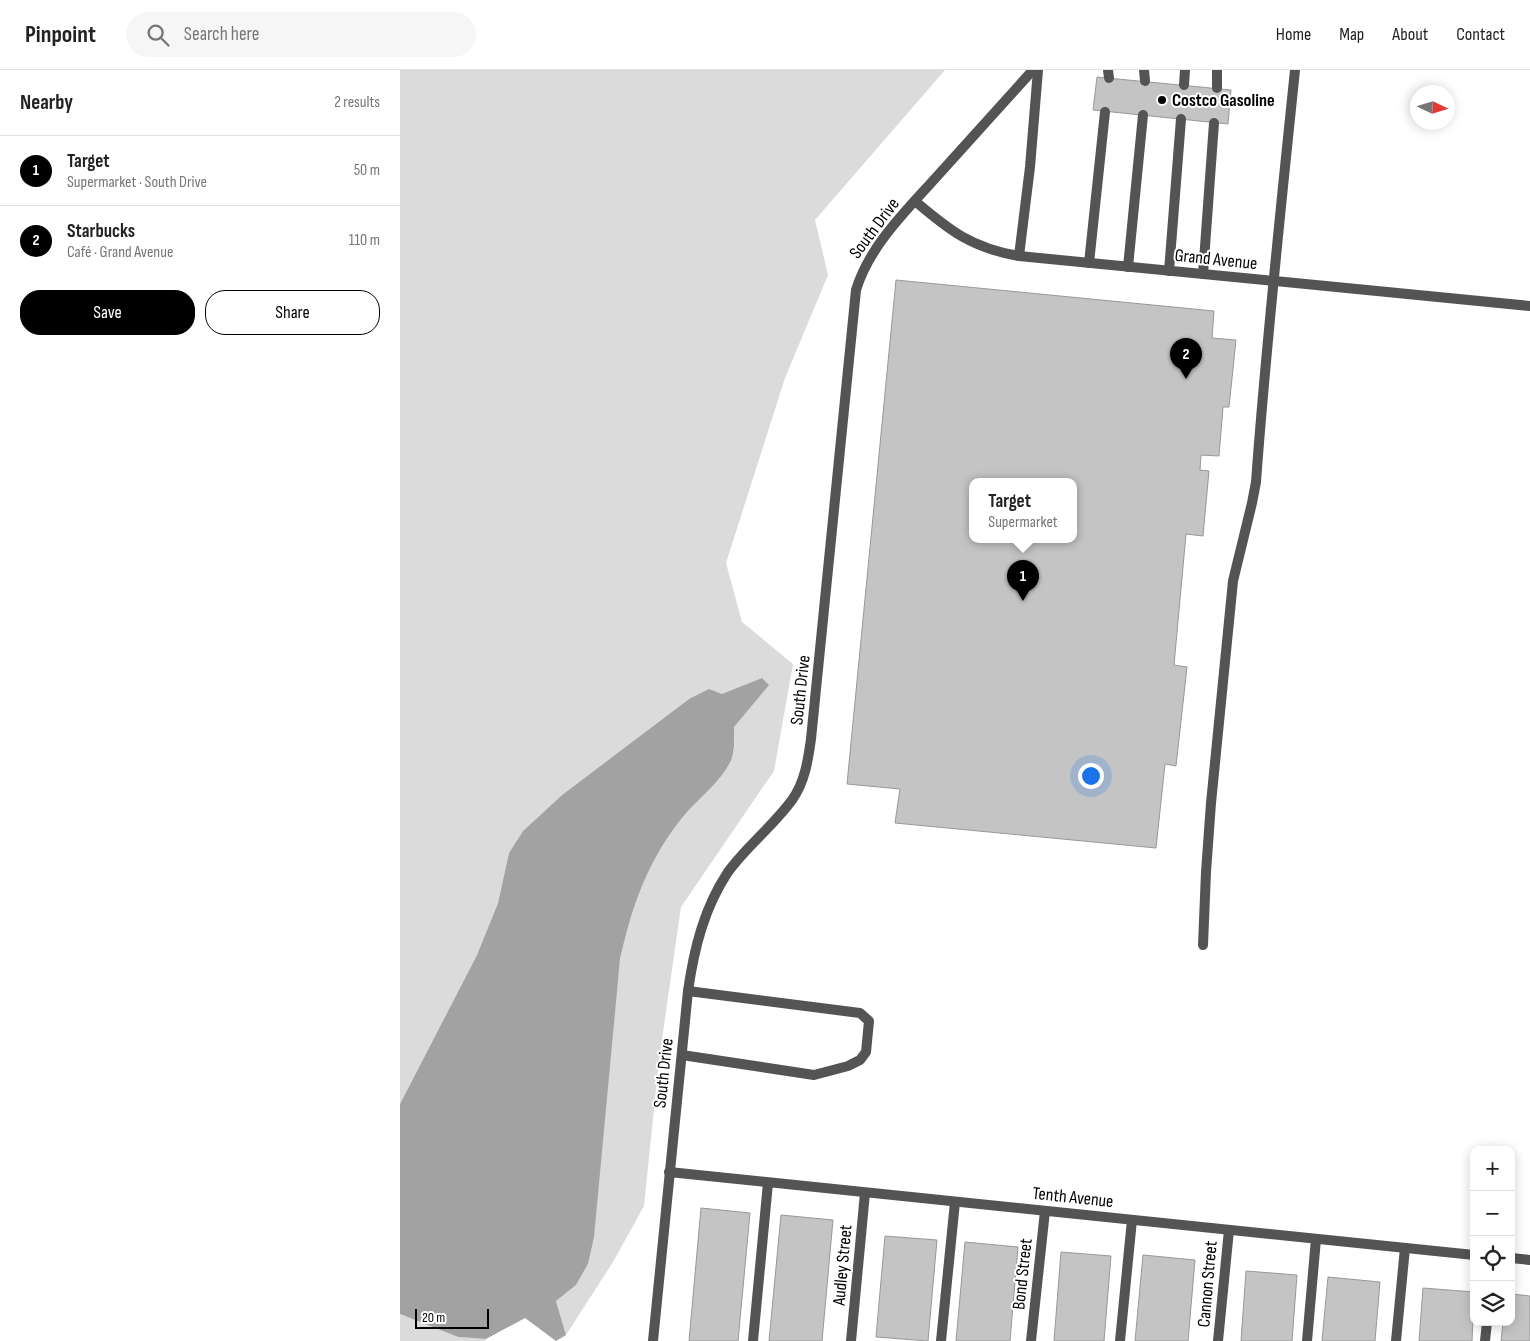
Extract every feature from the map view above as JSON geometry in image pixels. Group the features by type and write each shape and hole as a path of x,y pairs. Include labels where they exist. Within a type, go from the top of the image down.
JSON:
{"street":[{"name":"South Drive","path":"653,1341 688,991 697,941 705,916 716,892 743,853 792,800 802,781 811,738 856,290 861,272 915,201 1033,70"},
{"path":"1019,256 1030,167 1038,70"},
{"path":"1144,70 1145,82"},
{"path":"1184,85 1185,70"},
{"path":"1217,70 1217,88"},
{"path":"1203,945 1211,803 1233,581 1256,482 1273,281 1295,70"},
{"path":"1089,263 1105,112"},
{"path":"1128,267 1143,115"},
{"path":"1169,271 1181,119"},
{"path":"1203,274 1214,123"},
{"name":"Grand Avenue","path":"915,201 942,224 971,242 1000,253 1530,306"},
{"path":"682,1055 814,1075 848,1066 860,1060 866,1052 869,1028 869,1021 860,1013 688,991"},
{"name":"Tenth Avenue","path":"669,1172 1470,1255"},
{"path":"753,1341 768,1183"},
{"name":"Audley Street","path":"851,1341 865,1193"},
{"path":"941,1341 955,1202"},
{"name":"Bond Street","path":"1031,1341 1045,1211"},
{"path":"1120,1341 1132,1220"},
{"name":"Cannon Street","path":"1218,1341 1229,1230"},
{"path":"1307,1341 1316,1239"},
{"path":"1396,1341 1405,1248"},
{"path":"1515,1258 1530,1260"},
{"path":"1485,1341 1487,1326"}],"shaded area":[{"path":"400,70 945,70 815,220 828,275 785,378 726,563 742,622 793,664 774,771 681,907 659,1060 644,1206 613,1262 566,1335 556,1301 576,1285 588,1264 620,959 631,916 647,874 661,848 684,815 713,786 729,765 733,754 733,727 768,685 762,678 722,695 689,699 562,795 523,831 509,853 498,903 477,955 400,1104"},
{"path":"762,678 769,685 734,727 734,750 729,765 719,779 684,815 664,843 647,874 631,916 620,959 594,1237 588,1264 576,1285 556,1301 566,1335 556,1341 525,1318 486,1339 458,1337 400,1314 400,1104 477,955 498,903 509,853 523,831 562,795 689,699 709,689 722,694"},
{"path":"400,1314 458,1337 486,1339 485,1341 400,1341"}],"building":[{"name":"Costco Gasoline","path":"1097,77 1231,90 1228,124 1093,110"},
{"path":"896,280 1214,311 1212,338 1236,340 1229,407 1223,407 1219,456 1201,455 1200,470 1209,471 1203,536 1186,534 1174,665 1187,667 1176,766 1165,764 1156,848 895,823 900,789 847,784"},
{"path":"701,1208 750,1213 738,1341 689,1341"},
{"path":"781,1215 833,1220 822,1341 769,1341"},
{"path":"885,1236 937,1240 928,1341 876,1337"},
{"path":"965,1242 1018,1247 1010,1341 956,1341"},
{"path":"1061,1252 1111,1256 1104,1341 1054,1341"},
{"path":"1143,1255 1195,1260 1188,1341 1135,1341"},
{"path":"1246,1271 1297,1275 1292,1341 1241,1341"},
{"path":"1328,1277 1380,1282 1375,1341 1322,1341"},
{"path":"1423,1288 1470,1292 1472,1341 1419,1341"},
{"path":"1515,1294 1530,1296 1530,1341 1501,1341 1503,1326 1515,1326"}],"place":[{"name":"Costco Gasoline","path":"1162,100"},
{"name":"Starbucks","path":"1186,379"},
{"name":"Target","path":"1023,601"}]}
